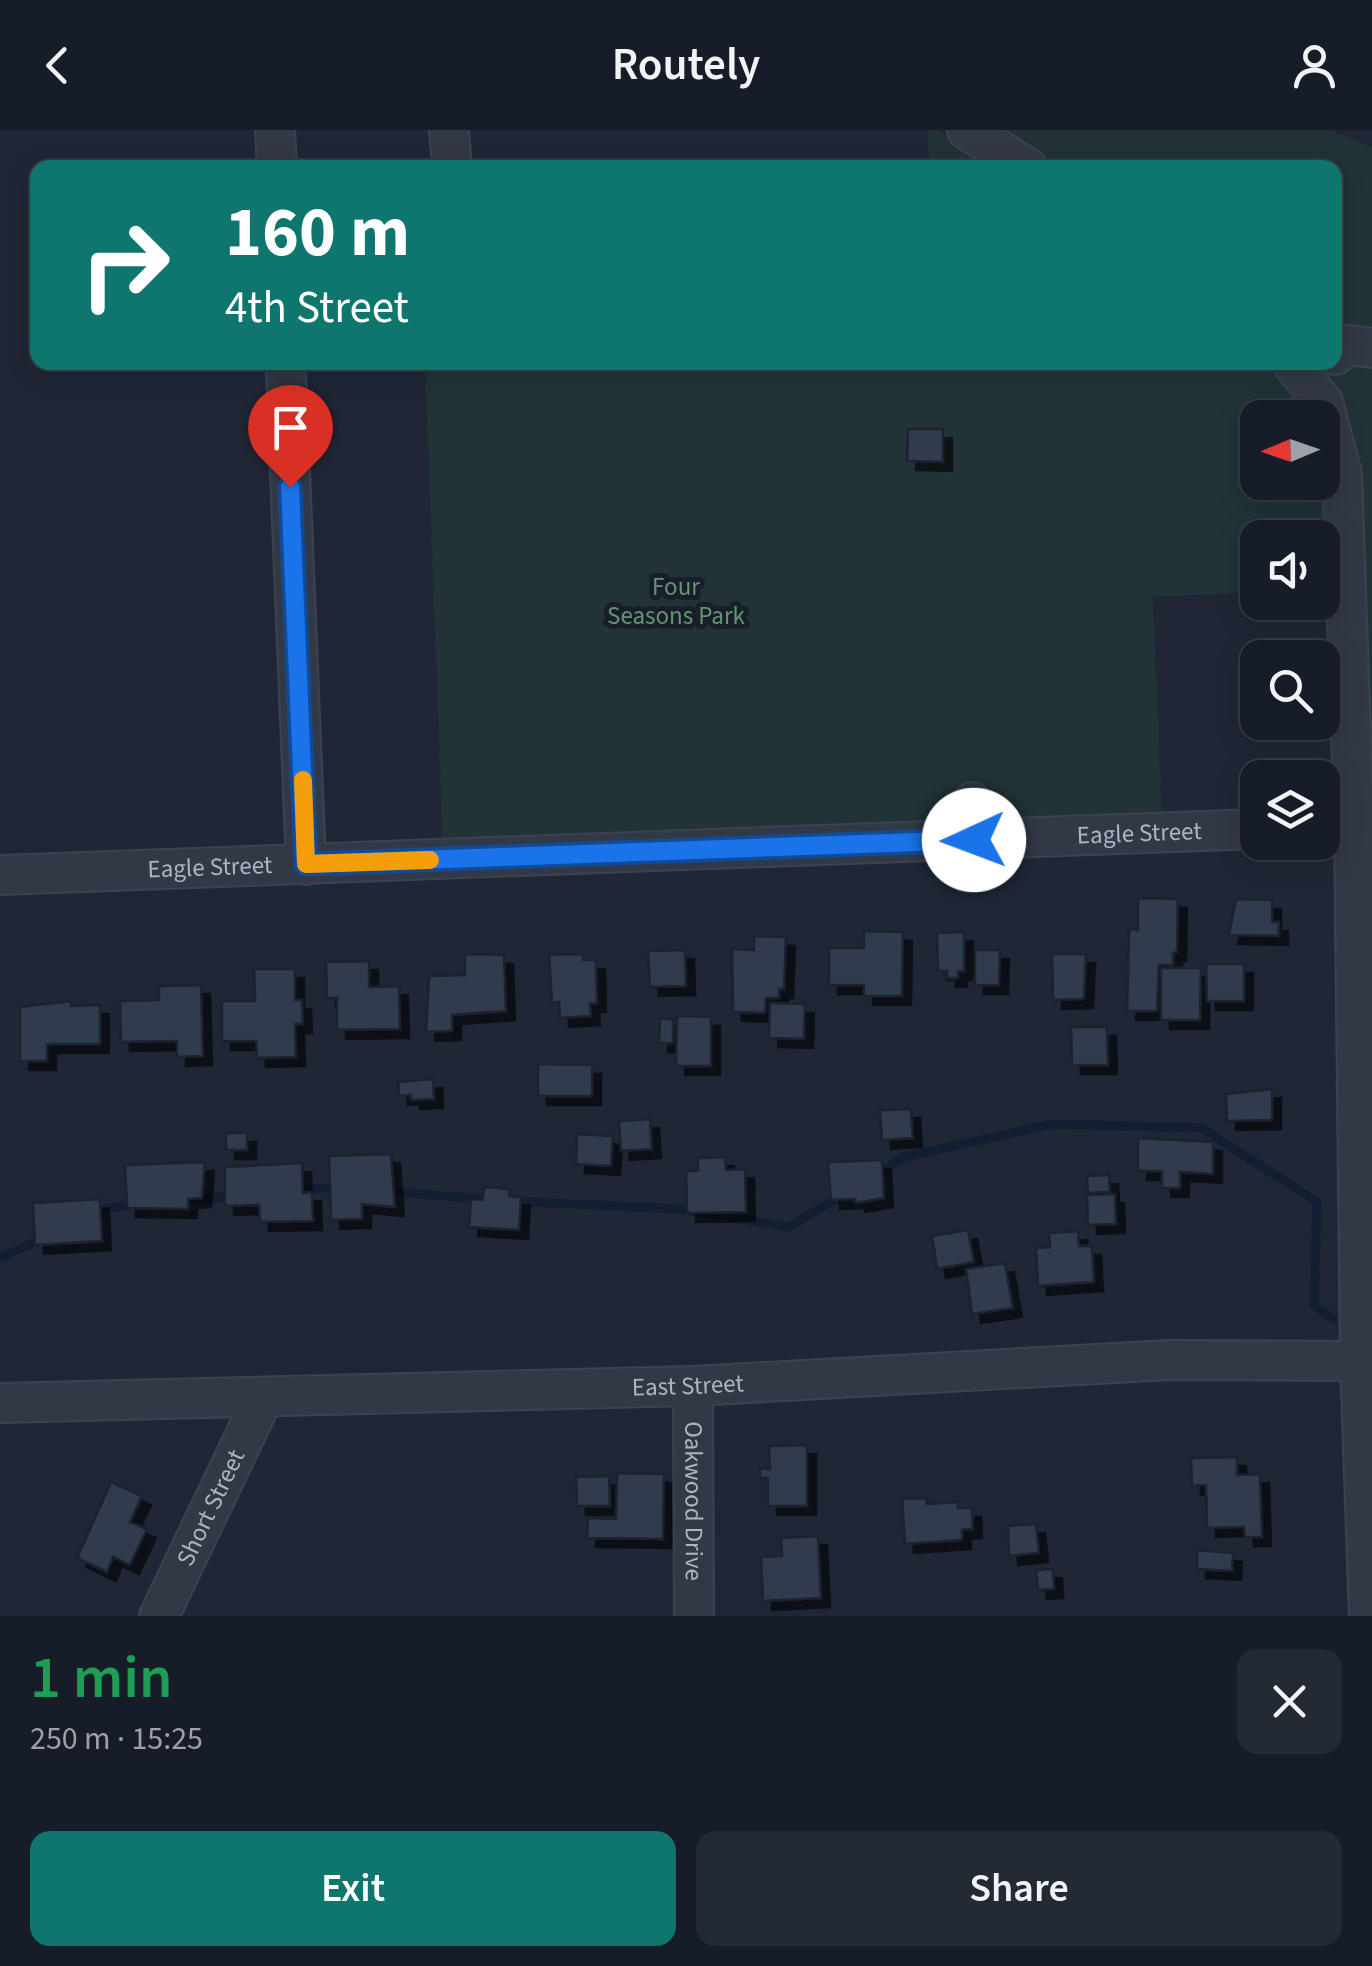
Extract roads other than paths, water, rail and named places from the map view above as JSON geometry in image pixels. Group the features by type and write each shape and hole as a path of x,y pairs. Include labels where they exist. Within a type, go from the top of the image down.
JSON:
{"street":[{"path":"274,130 276,160"},
{"path":"449,130 451,160"},
{"path":"967,130 1015,160"},
{"path":"1342,349 1348,345 1372,348"},
{"path":"1316,370 1342,474 1366,1361 1369,1616"},
{"path":"286,374 306,864"},
{"path":"972,802 974,840"},
{"name":"Eagle Street","path":"0,875 1240,830"},
{"name":"East Street","path":"0,1403 693,1386 1170,1360 1366,1361"},
{"name":"Oakwood Drive","path":"693,1386 694,1616"},
{"name":"Short Street","path":"159,1616 263,1398"}],"waterway":[{"path":"873,1177 904,1157 1053,1124 1202,1128 1317,1202 1314,1305 1333,1319"},
{"path":"294,1190 339,1187"},
{"path":"384,1191 493,1200"},
{"path":"509,1201 680,1209 789,1227 842,1195"},
{"path":"180,1201 234,1196"},
{"path":"92,1215 107,1208 134,1205"},
{"path":"0,1258 42,1239"}],"park label":[{"name":"Four Seasons Park","path":"676,602"}]}
